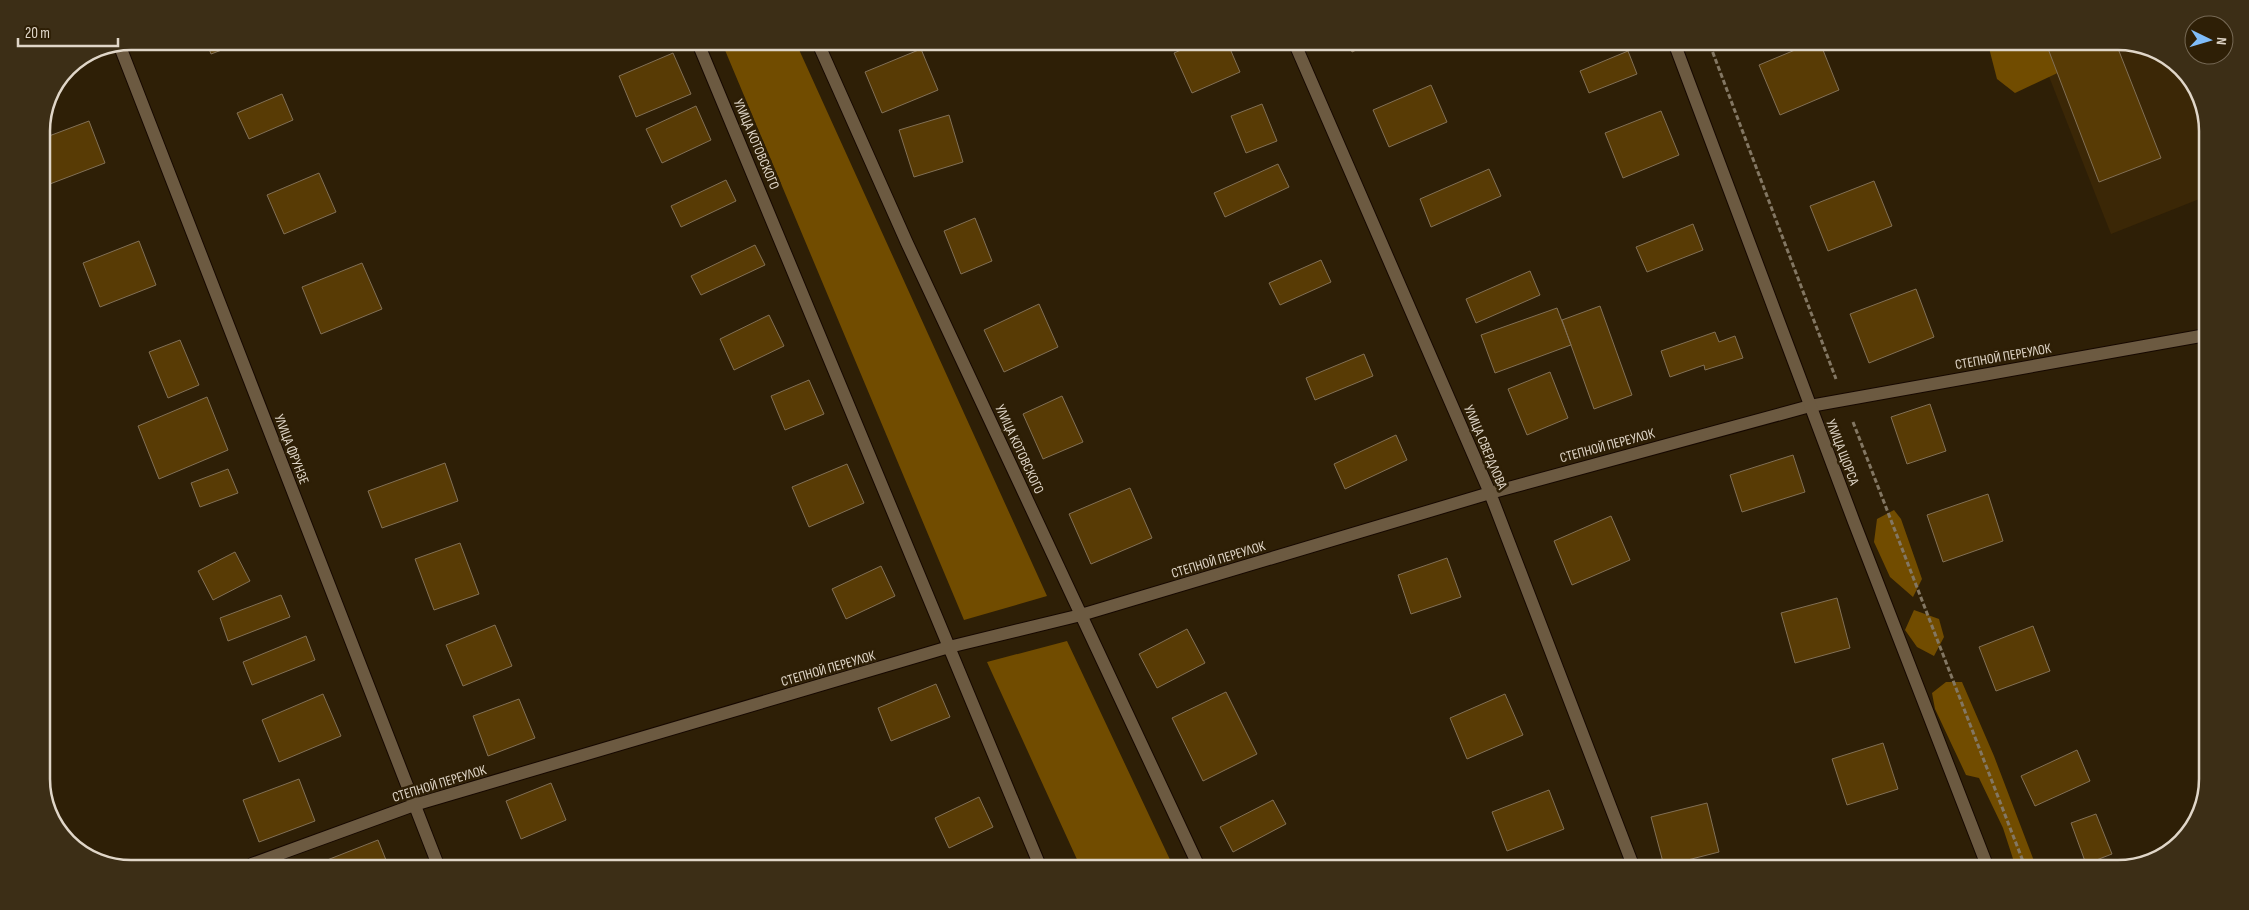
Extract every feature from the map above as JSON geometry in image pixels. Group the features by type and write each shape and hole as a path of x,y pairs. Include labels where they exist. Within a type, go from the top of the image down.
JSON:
{"street":[{"name":"УЛИЦА КОТОВСКОГО","path":"701,50 1037,860"},
{"name":"УЛИЦА КОТОВСКОГО","path":"821,50 907,243 1195,860"},
{"name":"УЛИЦА СВЕРДЛОВА","path":"1298,50 1490,493 1631,860"},
{"name":"УЛИЦА ЩОРСА","path":"1677,50 1810,406 1985,860"},
{"name":"УЛИЦА ФРУНЗЕ","path":"122,51 436,860"},
{"name":"СТЕПНОЙ ПЕРЕУЛОК","path":"263,860 414,805 949,648 1081,615 1490,493 1810,406 2199,335"}],"path":[{"path":"1712,50 1844,400 2023,860"}],"shaded area":[{"path":"725,50 799,50 1047,596 964,620"},
{"path":"1990,50 2065,50 2066,69 2015,93 1997,79"},
{"path":"2039,50 2118,50 2144,54 2154,58 2175,74 2188,90 2195,105 2199,126 2199,199 2111,234"},
{"path":"1894,510 1901,519 1922,579 1913,597 1890,577 1874,542 1877,519"},
{"path":"1914,610 1939,619 1944,637 1934,656 1917,647 1905,630"},
{"path":"1067,641 1170,860 1077,860 987,662"},
{"path":"1946,682 1962,682 1994,756 2034,860 2013,860 2003,828 1979,778 1966,775 1935,709 1932,693"}],"building":[{"path":"209,50 222,50 211,54"},
{"path":"921,50 938,90 882,113 865,72"},
{"path":"1181,50 1231,50 1240,72 1192,93 1174,53"},
{"path":"1795,50 1823,50 1839,90 1780,115 1759,65"},
{"path":"2049,50 2119,50 2161,158 2099,182"},
{"path":"1628,51 1637,74 1589,93 1580,71"},
{"path":"673,53 691,94 636,117 619,76"},
{"path":"1431,85 1447,122 1389,147 1373,110"},
{"path":"282,94 293,120 249,139 237,113"},
{"path":"1262,104 1277,141 1246,153 1231,116"},
{"path":"696,106 711,140 662,163 646,129"},
{"path":"1661,111 1679,155 1623,178 1605,133"},
{"path":"949,115 963,162 914,177 899,130"},
{"path":"89,121 105,163 50,184 50,136"},
{"path":"1278,164 1289,187 1225,217 1214,193"},
{"path":"1489,169 1501,196 1431,227 1420,199"},
{"path":"319,173 336,212 284,234 267,195"},
{"path":"726,180 736,201 681,227 671,206"},
{"path":"1874,181 1892,226 1828,251 1810,206"},
{"path":"975,218 992,261 961,274 944,231"},
{"path":"1693,224 1703,250 1647,272 1636,247"},
{"path":"139,241 156,285 100,307 83,263"},
{"path":"755,245 765,265 701,295 691,276"},
{"path":"1321,260 1331,282 1280,305 1269,283"},
{"path":"362,263 382,309 321,334 302,287"},
{"path":"1530,271 1540,295 1476,323 1466,299"},
{"path":"1916,289 1934,337 1869,363 1850,314"},
{"path":"1039,304 1058,347 1004,372 984,330"},
{"path":"1600,306 1632,395 1594,409 1562,320"},
{"path":"1557,308 1571,345 1495,373 1481,335"},
{"path":"769,315 784,346 734,370 720,339"},
{"path":"1715,332 1719,342 1735,336 1743,358 1705,370 1704,365 1670,377 1661,351"},
{"path":"180,340 199,385 168,398 149,352"},
{"path":"1364,354 1373,376 1315,400 1306,378"},
{"path":"1550,372 1568,418 1527,435 1508,389"},
{"path":"809,380 824,414 785,430 771,396"},
{"path":"1062,396 1083,442 1043,459 1023,414"},
{"path":"207,397 228,450 159,479 138,426"},
{"path":"1930,404 1946,451 1907,464 1891,417"},
{"path":"1396,435 1407,460 1345,489 1334,464"},
{"path":"1793,455 1805,492 1742,512 1730,475"},
{"path":"445,463 458,501 382,528 368,491"},
{"path":"847,464 864,503 809,527 792,487"},
{"path":"228,469 238,493 200,507 191,483"},
{"path":"1130,488 1152,538 1091,564 1069,514"},
{"path":"1988,494 2003,541 1943,562 1927,515"},
{"path":"1611,516 1630,560 1572,585 1554,541"},
{"path":"460,543 479,594 434,610 415,559"},
{"path":"235,552 250,581 213,600 198,571"},
{"path":"1447,558 1461,597 1411,614 1398,575"},
{"path":"881,566 895,596 846,619 832,589"},
{"path":"281,595 290,617 228,641 220,618"},
{"path":"1837,598 1850,648 1795,663 1781,613"},
{"path":"495,625 512,666 463,686 446,645"},
{"path":"2033,626 2050,671 1996,691 1979,647"},
{"path":"1187,629 1205,663 1157,688 1139,654"},
{"path":"306,636 315,660 252,685 243,662"},
{"path":"936,684 950,717 891,741 878,708"},
{"path":"1226,692 1257,754 1203,781 1172,718"},
{"path":"323,694 341,736 279,762 262,720"},
{"path":"1505,694 1523,735 1467,759 1450,718"},
{"path":"519,699 535,738 488,756 473,716"},
{"path":"1883,743 1898,789 1847,805 1832,759"},
{"path":"2077,750 2090,781 2035,806 2021,776"},
{"path":"299,779 315,821 259,842 243,800"},
{"path":"551,783 566,820 521,839 506,801"},
{"path":"1549,790 1564,829 1507,851 1492,812"},
{"path":"979,797 993,827 949,848 935,818"},
{"path":"1273,800 1286,824 1233,852 1220,827"},
{"path":"1707,803 1719,852 1688,860 1662,860 1651,817"},
{"path":"2096,814 2112,854 2096,860 2085,860 2071,823"},
{"path":"378,840 386,860 327,860"}]}
